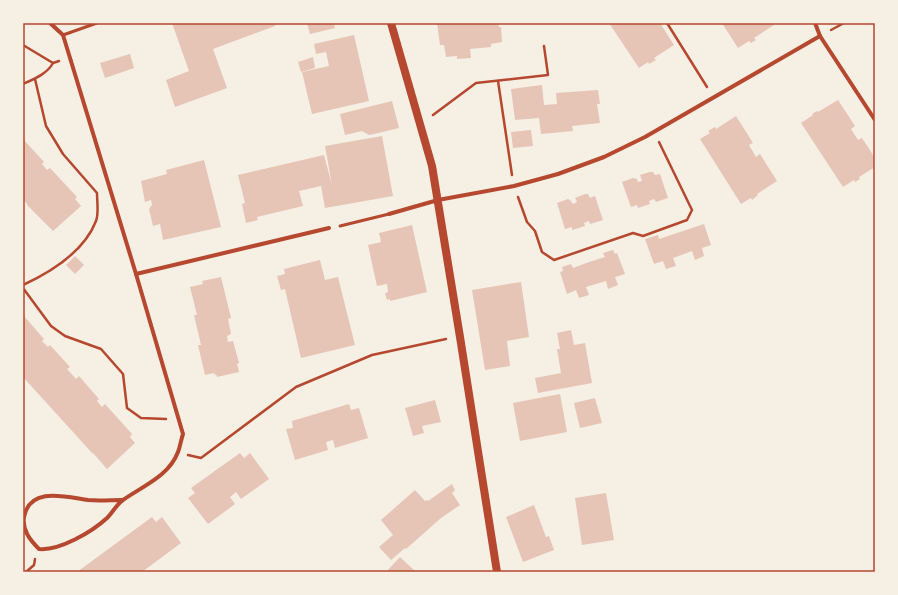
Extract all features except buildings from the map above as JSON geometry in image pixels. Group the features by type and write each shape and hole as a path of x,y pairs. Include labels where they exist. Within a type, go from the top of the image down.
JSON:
{"main road":[{"path":"391,23 432,166 497,572"}],"street":[{"path":"50,23 63,35 183,434 178,453 168,467 154,481 122,500 106,519 62,546 47,550 39,549 28,538 24,525 25,512 29,504 39,498 53,495 89,500 122,500"},
{"path":"815,23 820,36 875,120"},
{"path":"389,214 438,200 514,186 558,174 604,157 654,132 820,36"},
{"path":"136,274 329,228"}],"lane":[{"path":"63,35 97,23"},
{"path":"340,226 389,214"}],"path":[{"path":"667,23 714,97"},
{"path":"23,45 53,63"},
{"path":"432,115 476,83 548,75 544,46"},
{"path":"23,84 50,69 53,63 70,57"},
{"path":"34,79 46,126 63,154 97,193 97,220 83,243 54,269 23,287 51,326 65,336 101,349 106,354 123,374 127,408 141,418 179,420"},
{"path":"498,81 514,186"},
{"path":"523,213 527,222 535,231 542,252 554,260 633,233 643,236 687,220 692,210 654,132"},
{"path":"178,453 201,458 296,387 372,355 446,339"}]}
